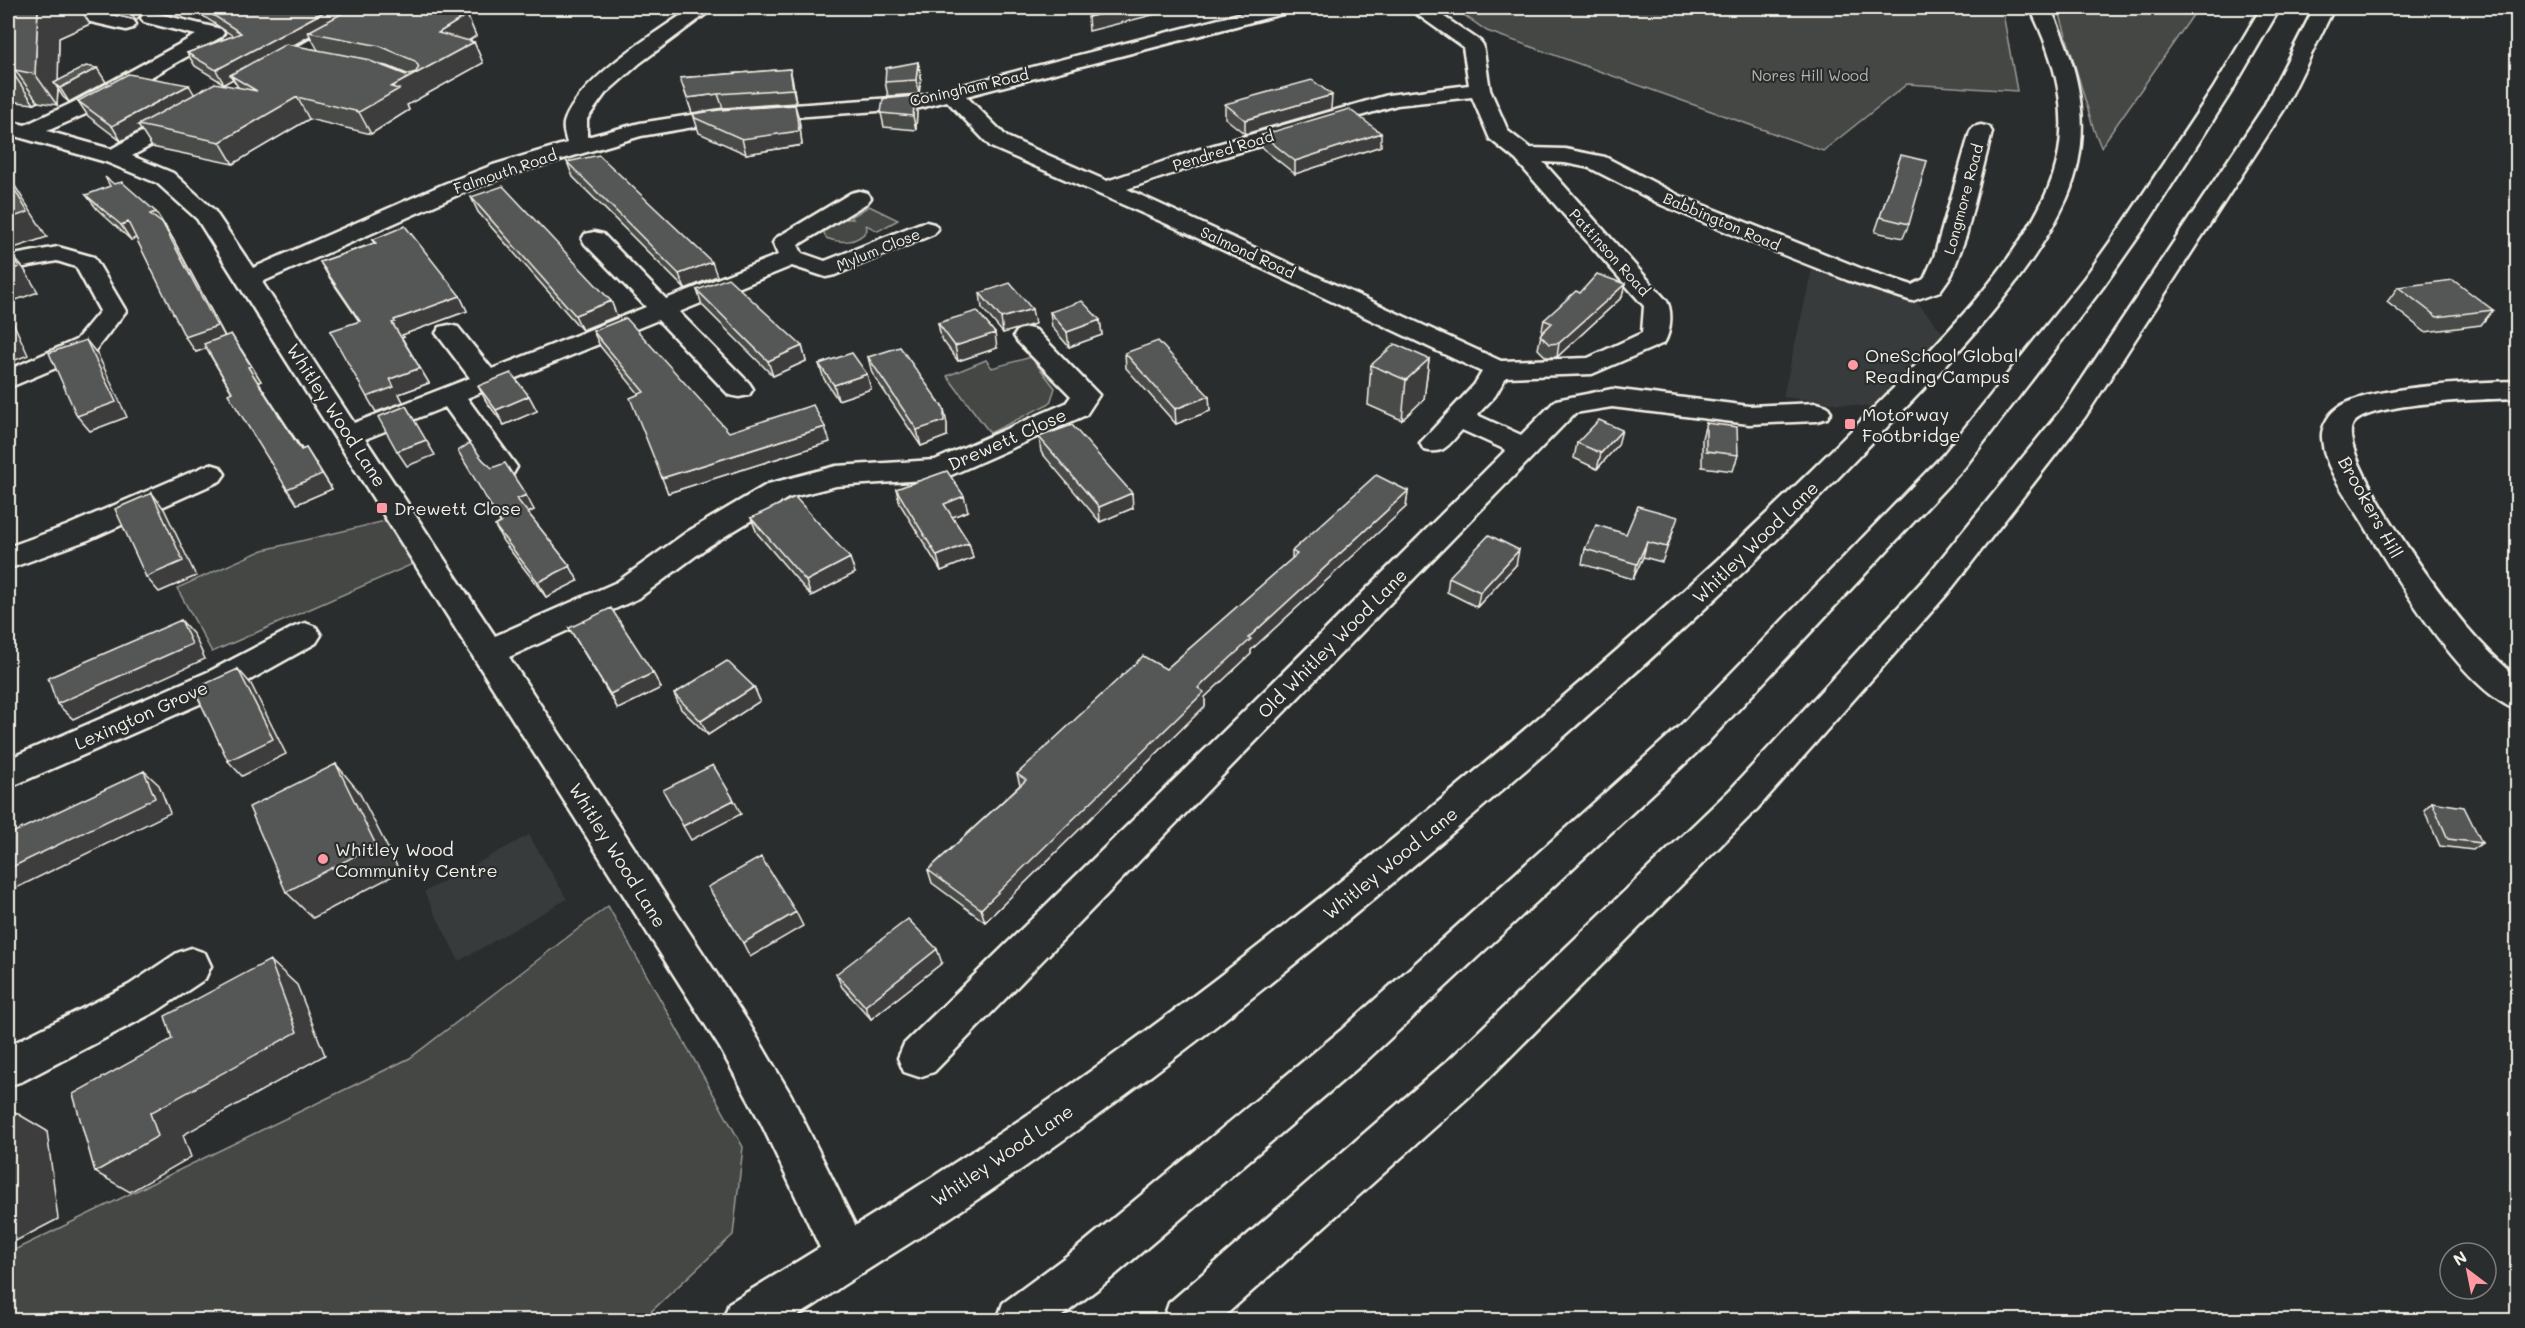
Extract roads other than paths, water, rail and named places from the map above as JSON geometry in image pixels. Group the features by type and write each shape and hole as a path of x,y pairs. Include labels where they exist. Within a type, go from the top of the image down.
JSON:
{"main road":[{"path":"54,8 126,24"},
{"path":"254,79 379,8"},
{"path":"421,8 441,11 466,8"},
{"name":"Falmouth Road","path":"249,278 452,189 501,170 579,146 575,133 575,121 593,94 646,50 704,8"},
{"name":"Coningham Road","path":"579,146 640,130 723,116 920,102 1283,8"},
{"name":"Pattinson Road","path":"1418,8 1441,21 1473,45 1480,90 1498,134 1524,155 1657,305 1655,337 1592,366 1497,369"},
{"name":"Whitley Wood Lane","path":"16,130 114,157 165,178 206,214 734,1035 776,1110 848,1257 1018,1146 1180,1029 1328,915 1589,696 1776,523 1885,414 1965,327 2015,265 2036,235 2062,180 2071,141 2072,112 2063,59 2040,8"},
{"path":"1020,1320 1092,1265 1354,1046 1686,741 1954,461 2094,282 2133,227 2223,88 2270,8"},
{"path":"1186,1320 1492,1046 1744,799 1937,585 2075,411 2274,108 2324,8"},
{"path":"16,130 80,108 214,33 151,18"},
{"path":"294,56 327,63"},
{"name":"Pendred Road","path":"1108,188 1205,155 1395,99 1480,90"},
{"name":"Salmond Road","path":"953,94 999,142 1108,188 1497,369"},
{"path":"114,157 204,107"},
{"name":"Longmore Road","path":"1921,291 1934,284 1946,263 1981,132"},
{"name":"Babbington Road","path":"1524,155 1565,156 1597,162 1670,200 1807,257 1912,293 1921,291"},
{"path":"349,435 488,381 662,308 792,258 785,243 859,198"},
{"name":"Mylum Close","path":"792,258 826,270 926,229"},
{"path":"594,239 739,389"},
{"path":"8,263 58,254 85,262 113,311 85,346 8,380"},
{"path":"449,333 488,381"},
{"name":"Drewett Close","path":"489,652 628,590 698,538 778,491 836,476 939,469 1076,409 1084,395 1027,336"},
{"path":"1434,443 1485,390 1497,369"},
{"name":"Brookers Hill","path":"2517,389 2406,399 2363,407 2346,415 2339,424 2335,436 2354,483 2410,576 2466,647 2501,684 2517,697"},
{"path":"451,396 503,467"},
{"name":"Old Whitley Wood Lane","path":"919,1058 1566,406 1612,398 1749,415 1817,412"},
{"path":"1459,418 1525,448"},
{"path":"8,558 77,533 210,474"},
{"name":"Lexington Grove","path":"8,774 222,680 305,635"},
{"path":"8,1067 143,998 191,966"},
{"path":"746,1320 848,1257"}],"place":[{"name":"OneSchool Global Reading Campus","path":"1853,365"},
{"name":"Motorway Footbridge","path":"1850,424"},
{"name":"Drewett Close","path":"382,508"},
{"name":"Whitley Wood Community Centre","path":"323,859"}],"park label":[{"name":"Nores Hill Wood","path":"1810,75"}]}
